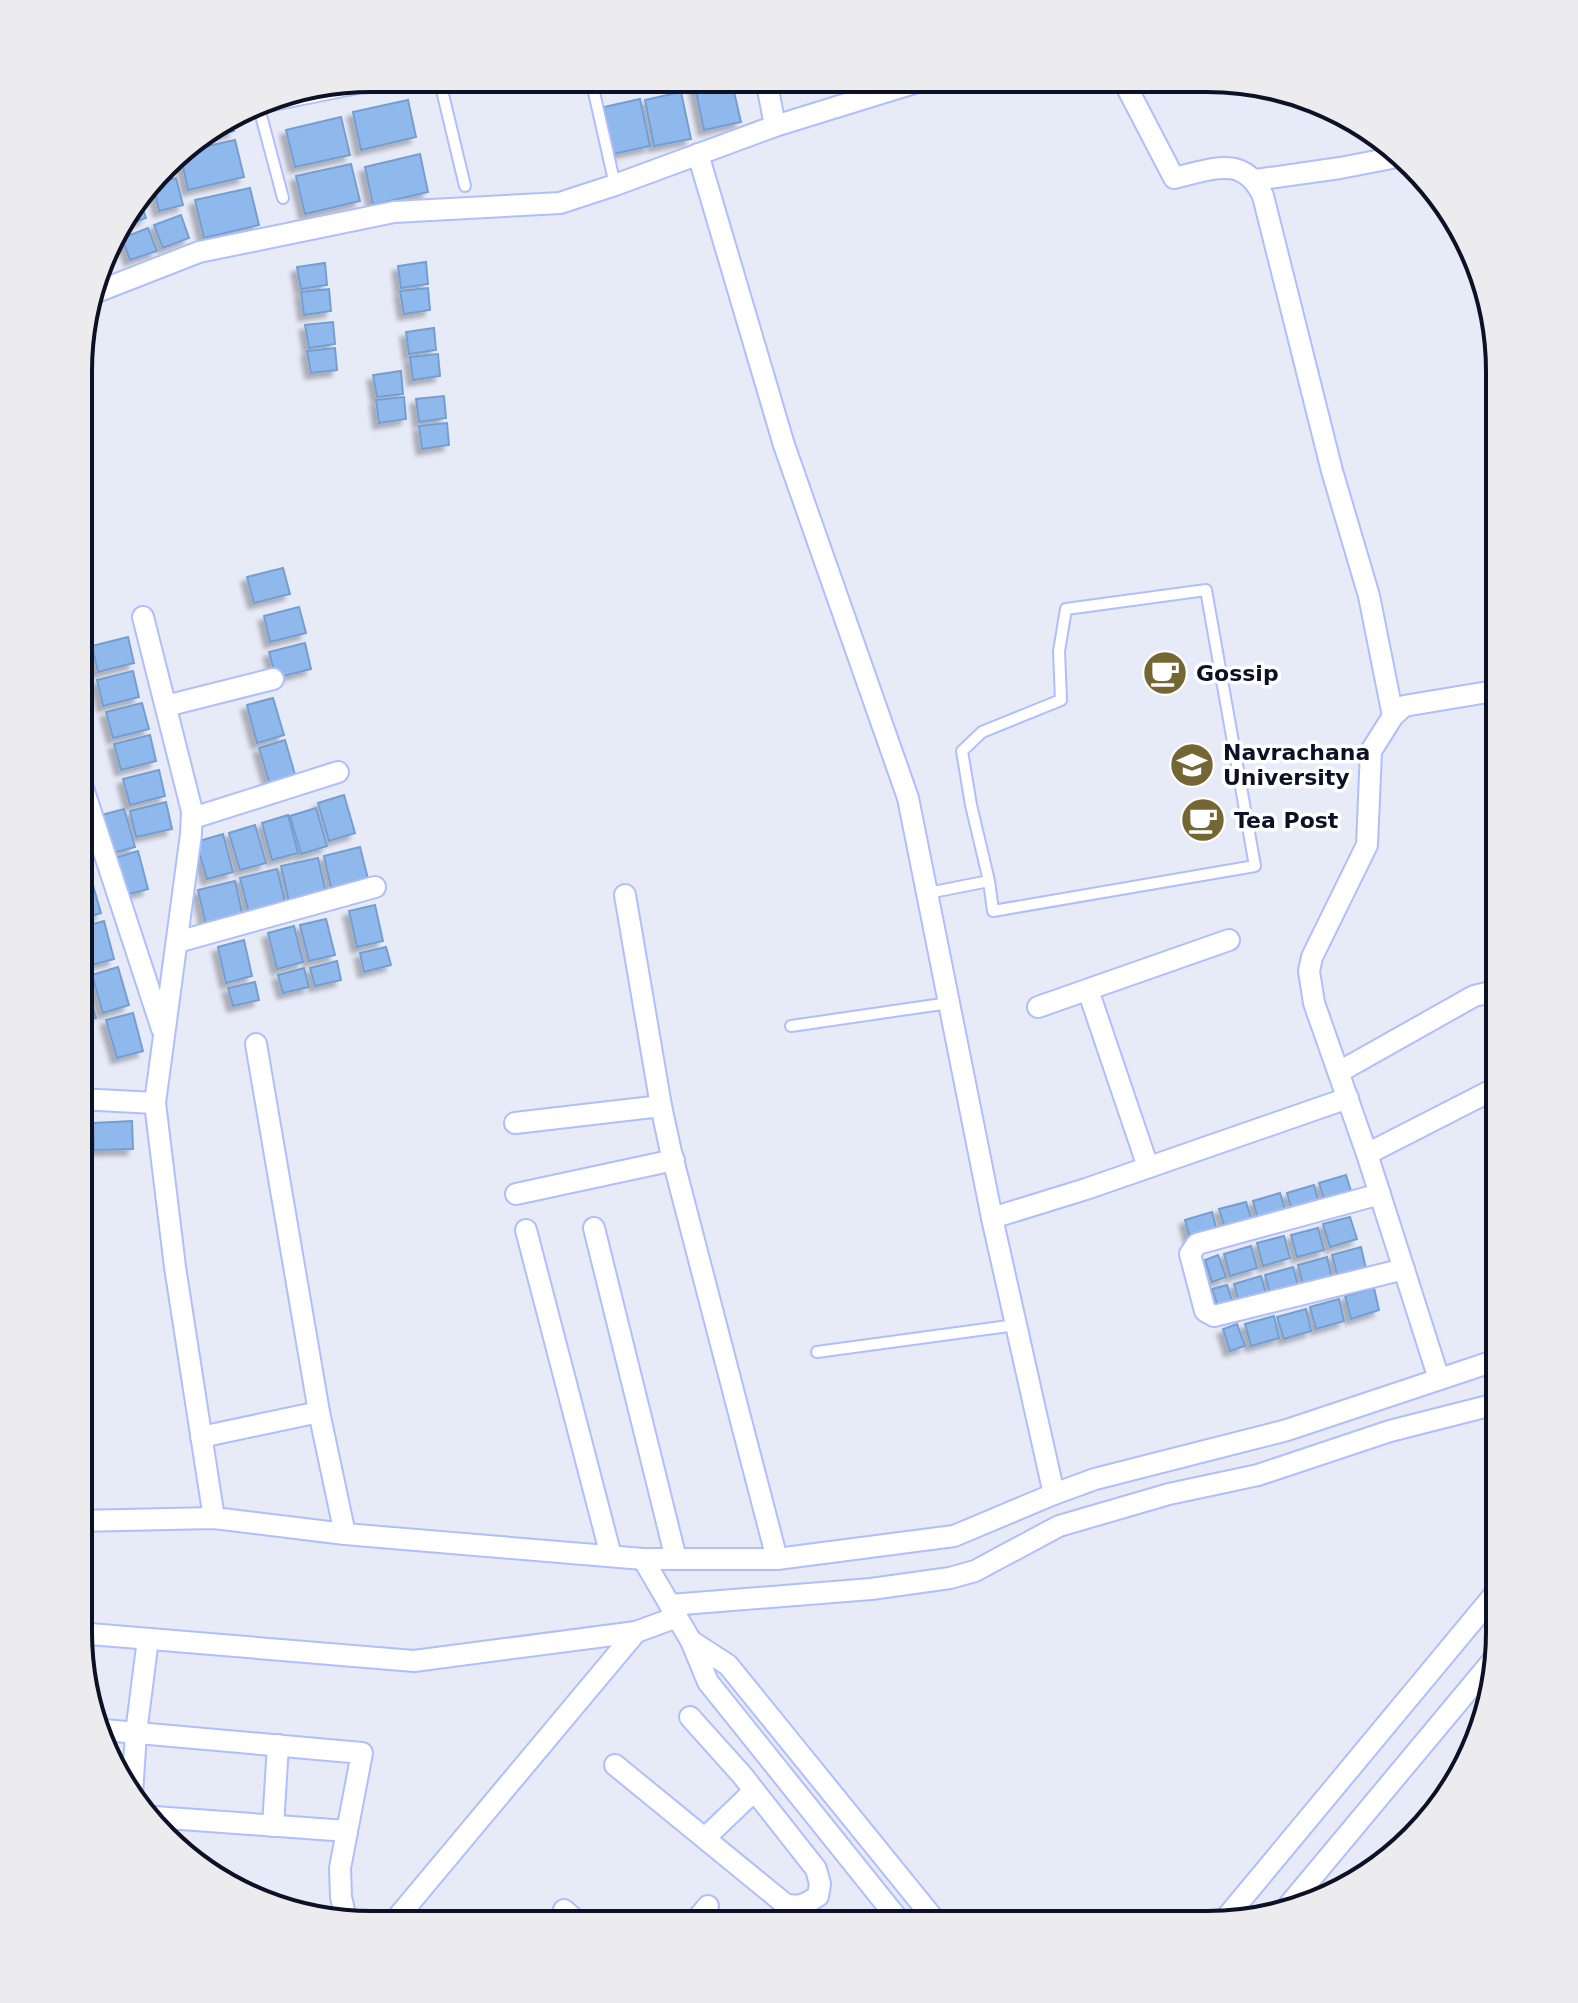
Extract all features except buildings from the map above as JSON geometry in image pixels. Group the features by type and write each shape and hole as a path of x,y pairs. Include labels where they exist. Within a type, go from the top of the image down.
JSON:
{"street":[{"path":"105,288 199,252 394,212 560,203 775,126 884,92"},
{"path":"1129,92 1174,178 1222,168 1246,171 1256,180 1263,196 1332,471 1369,596 1393,716"},
{"path":"769,93 775,126"},
{"path":"698,154 784,445 908,798 992,1218 1054,1494"},
{"path":"1256,180 1388,159"},
{"path":"143,617 193,818 155,1103 175,1267 214,1518"},
{"path":"166,706 273,679"},
{"path":"1439,1379 1367,1154 1314,1003 1309,971 1312,957 1367,845 1371,751 1393,716 1404,706 1486,692"},
{"path":"193,818 338,772"},
{"path":"92,815 164,1033"},
{"path":"177,942 375,887"},
{"path":"625,895 661,1106 777,1559"},
{"path":"1038,1007 1229,940"},
{"path":"1088,990 1148,1167"},
{"path":"1339,1072 1474,996 1486,993"},
{"path":"256,1044 319,1412 345,1534"},
{"path":"1367,1154 1485,1093"},
{"path":"992,1218 1348,1098"},
{"path":"92,1100 155,1103"},
{"path":"515,1123 661,1106"},
{"path":"516,1194 674,1160"},
{"path":"1380,1194 1193,1247 1190,1254 1205,1311 1214,1316 1404,1269"},
{"path":"594,1228 676,1559"},
{"path":"526,1230 611,1556"},
{"path":"92,1521 214,1518 345,1534 643,1559 777,1559 938,1540 974,1529 1095,1479 1287,1430 1485,1364"},
{"path":"404,1910 636,1632 674,1611 950,1578 975,1571 1059,1526 1169,1494 1258,1475 1390,1431 1485,1407"},
{"path":"201,1437 319,1412"},
{"path":"643,1559 691,1641 708,1682 891,1910"},
{"path":"1233,1909 1485,1606"},
{"path":"92,1634 414,1661 636,1632"},
{"path":"133,1778 148,1639"},
{"path":"691,1641 728,1665 927,1910"},
{"path":"1296,1896 1483,1673"},
{"path":"615,1765 785,1904 797,1907 808,1903 818,1896 820,1884 816,1869 690,1717"},
{"path":"110,1731 362,1753 340,1868 344,1909"},
{"path":"273,1826 278,1745"},
{"path":"775,1818 823,1782"},
{"path":"705,1838 754,1791"},
{"path":"163,1818 347,1831"},
{"path":"705,1910 708,1906"}],"lane":[{"path":"443,93 465,186"},
{"path":"594,93 615,185"},
{"path":"261,115 283,198"},
{"path":"1206,590 1255,866 993,911 989,881 962,751 982,732 1061,700 1059,651 1066,609 1206,590"},
{"path":"928,893 989,881"},
{"path":"791,1026 949,1003"},
{"path":"817,1352 1016,1325"}],"place":[{"name":"Gossip","path":"1165,673"},
{"name":"Navrachana University","path":"1192,765"},
{"name":"Tea Post","path":"1203,820"}]}
